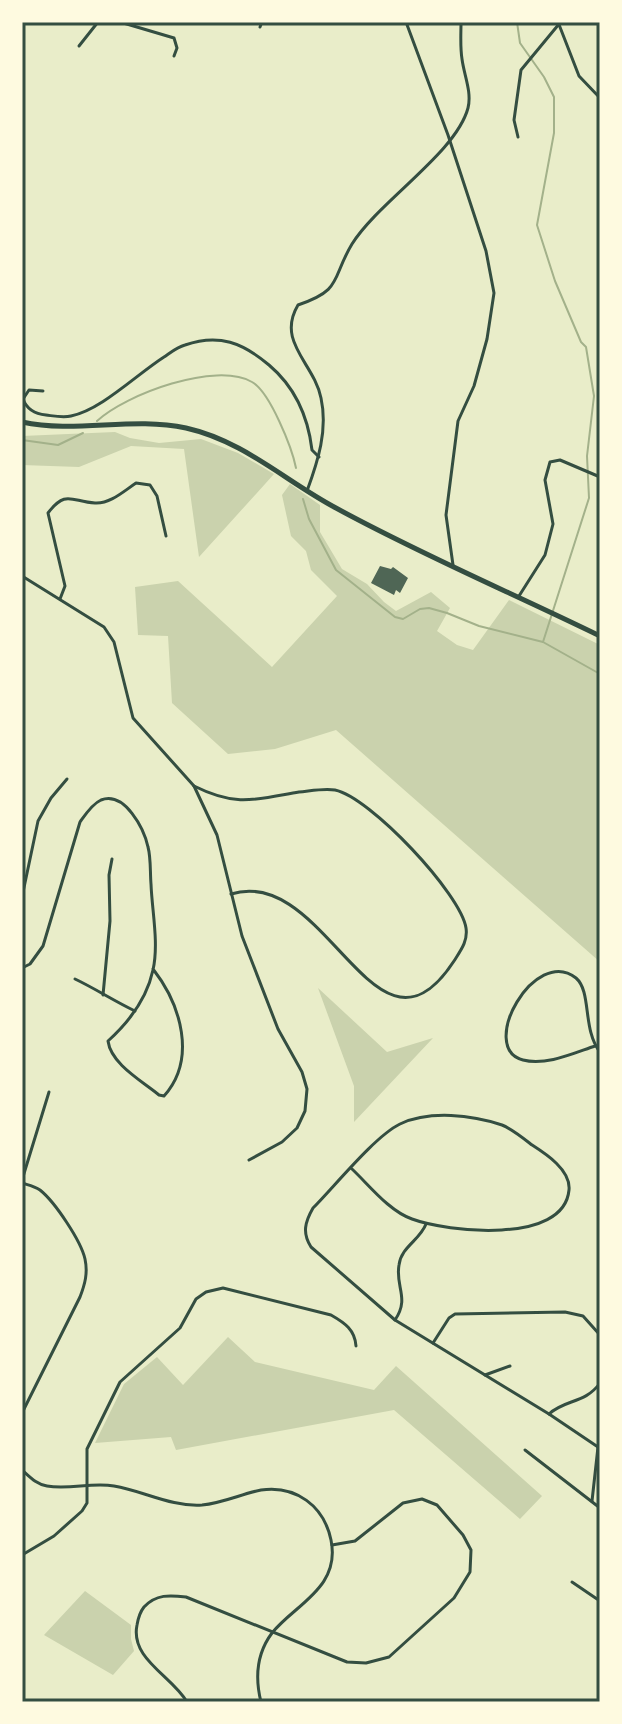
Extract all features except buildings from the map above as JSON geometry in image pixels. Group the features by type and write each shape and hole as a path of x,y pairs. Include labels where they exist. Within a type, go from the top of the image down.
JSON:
{"main road":[{"path":"22,422 83,428 155,424 186,428 230,442 335,508 600,636"}],"street":[{"path":"79,46 98,22"},
{"path":"120,22 174,38 177,48 174,56"},
{"path":"260,27 262,22"},
{"path":"406,22 486,251 494,293 487,339 458,421 446,515 453,565"},
{"path":"307,491 319,457 323,417 321,395 291,335 291,317 298,305 321,298 333,286 351,246 365,226 449,141 469,106 462,59 461,22"},
{"path":"558,23 579,76 600,98"},
{"path":"518,137 514,120 521,70 558,23"},
{"path":"43,391 29,390 25,393 25,405 41,415 68,417 88,410 183,345 209,340 235,342 250,349 274,369 297,395 309,427 312,450 319,457"},
{"path":"519,596 545,555 553,524 545,480 550,462 560,460 600,477"},
{"path":"60,599 65,586 48,513 57,501 74,497 96,504 112,499 136,483 150,485 157,496 166,536"},
{"path":"22,576 104,627 114,642 133,718 194,786 217,835 242,936 278,1029 302,1072 307,1089 305,1111 297,1128 282,1142 249,1160"},
{"path":"22,897 38,821 67,779"},
{"path":"194,786 218,798 242,802 334,789 355,798 389,824 426,866 459,910 466,927 465,944 441,980 414,998 404,1000 374,986 312,922 280,897 257,889 231,894"},
{"path":"22,968 30,964 43,946 80,822 90,808 101,800 115,800 130,810 149,847 155,947 153,969 145,993 127,1024 108,1041 109,1050 121,1064 164,1096 178,1077 184,1060 184,1041 166,986 153,969"},
{"path":"103,995 112,859"},
{"path":"595,1046 542,1061 523,1060 509,1048 505,1026 533,981 556,971 566,973 578,980 584,991 586,1021 600,1052"},
{"path":"75,979 135,1011"},
{"path":"22,1413 86,1281 86,1262 81,1246 48,1198 22,1181 49,1092"},
{"path":"352,1169 401,1214 479,1232 516,1230 545,1219 564,1206 570,1188 565,1174 552,1158 504,1126 462,1116 425,1117 400,1124 381,1137 313,1208 307,1218 305,1233 311,1247 395,1320 599,1447 592,1501"},
{"path":"395,1320 403,1304 398,1267 404,1250 417,1238 426,1222"},
{"path":"22,1555 54,1536 82,1511 87,1503 87,1449 120,1382 180,1328 196,1299 206,1292 223,1288 331,1315 343,1321 355,1335 356,1346"},
{"path":"433,1343 455,1314 565,1312 583,1316 600,1335"},
{"path":"485,1375 510,1366"},
{"path":"549,1414 556,1408 590,1395 600,1383"},
{"path":"525,1450 600,1508"},
{"path":"22,1470 39,1484 50,1487 111,1485 176,1504 202,1505 261,1490 283,1490 303,1497 317,1507 327,1524 332,1545 325,1579 315,1594 273,1633 257,1672 261,1702"},
{"path":"187,1702 179,1688 142,1654 137,1643 136,1630 144,1607 159,1597 186,1597 347,1662 366,1663 389,1657 454,1598 470,1572 471,1550 463,1535 437,1505 422,1499 403,1503 355,1541 332,1545"},
{"path":"572,1582 600,1598"}],"green space":[{"path":"115,432 159,443 201,439 238,453 274,474 199,557 184,449 131,446 79,467 22,465 22,436"},
{"path":"290,484 320,505 320,532 342,569 367,584 396,611 431,592 450,608 437,631 457,645 473,650 509,600 600,645 600,962 336,730 275,749 228,754 172,703 168,636 138,635 135,587 178,581 272,667 337,596 311,570 306,551 291,536 282,495"},
{"path":"318,988 387,1052 433,1038 354,1122 354,1086"},
{"path":"228,1337 255,1362 374,1390 396,1366 542,1496 520,1519 394,1410 176,1450 171,1437 95,1443 124,1384 157,1357 183,1385"},
{"path":"85,1591 131,1625 134,1651 113,1675 44,1635"}],"waterway":[{"path":"517,22 520,43 554,97 554,133 537,225 555,281 586,347 594,396 587,456 589,498 543,642"},
{"path":"97,421 149,391 195,378 217,375 236,377 252,382 266,397 285,435 296,468"},
{"path":"22,440 58,445 83,433"},
{"path":"303,499 309,519 336,570 395,617 403,619 420,609 429,608 447,613 479,626 543,642 600,674"}]}
